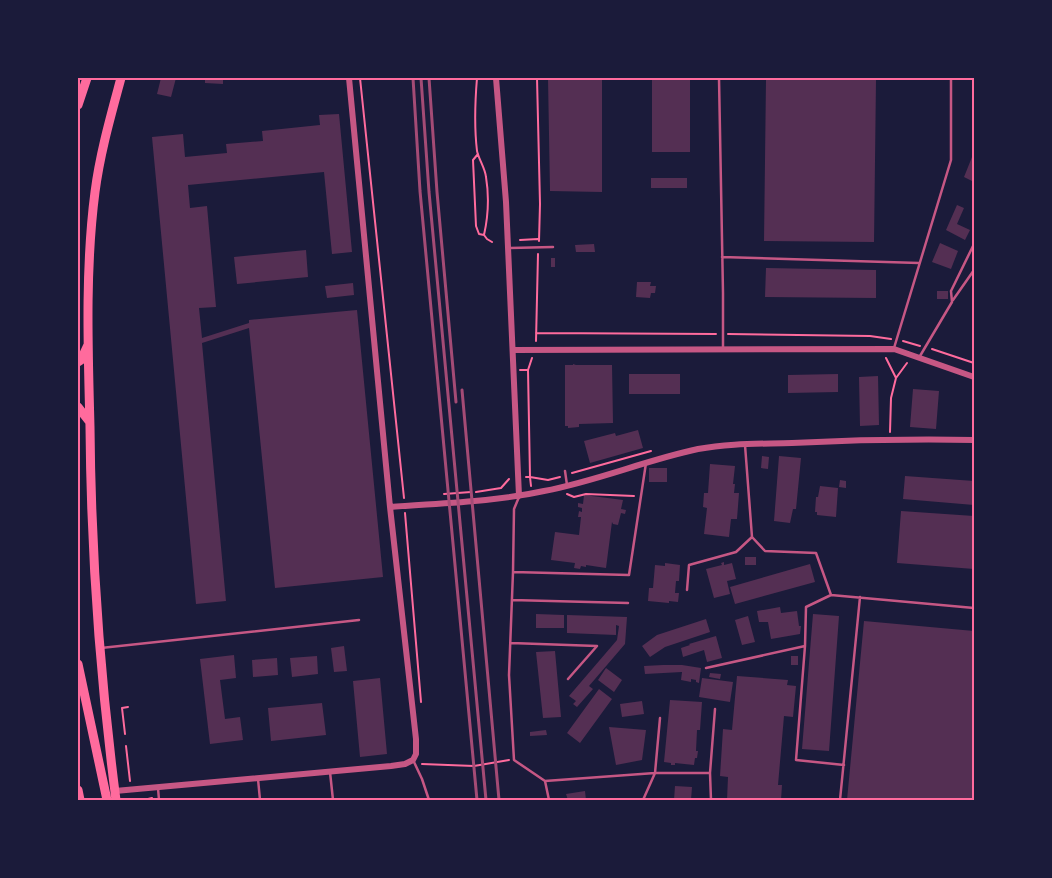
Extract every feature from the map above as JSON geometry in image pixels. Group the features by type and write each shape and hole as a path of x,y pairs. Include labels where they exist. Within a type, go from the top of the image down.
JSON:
{"main road":[{"path":"78,105 87,78"},
{"path":"115,796 94,578 88,344 89,260 95,191 108,124 121,78"},
{"path":"78,362 81,360 88,344"},
{"path":"78,407 90,421"},
{"path":"78,664 107,800"},
{"path":"78,790 80,800"}],"street":[{"path":"115,796 158,787 398,765 413,760 416,754 416,739 390,507 349,78"},
{"path":"496,78 508,248 519,496"},
{"path":"513,350 882,349 894,350 974,377"},
{"path":"390,507 566,490 646,462 700,449 745,445 889,439 974,440"}],"lane":[{"path":"719,78 724,292 723,349"},
{"path":"894,350 951,160 951,78"},
{"path":"952,302 952,291 974,244"},
{"path":"508,248 553,247"},
{"path":"722,257 919,263"},
{"path":"919,358 952,302 974,270"},
{"path":"745,445 752,537 765,551 816,553 831,595"},
{"path":"514,572 629,575 646,462"},
{"path":"566,473 566,490"},
{"path":"519,496 514,509 514,572 509,675 514,760 545,781 655,773 710,773"},
{"path":"687,590 689,565 736,552 752,537"},
{"path":"844,765 796,760 805,646 806,607 831,595 974,608"},
{"path":"840,800 860,597"},
{"path":"512,600 628,604"},
{"path":"100,648 359,620"},
{"path":"510,643 597,646 568,679"},
{"path":"706,668 805,646"},
{"path":"711,800 710,773 715,709"},
{"path":"643,800 655,773 660,718"},
{"path":"413,760 429,800"},
{"path":"330,772 333,800"},
{"path":"258,778 260,800"},
{"path":"545,781 549,800"},
{"path":"158,787 159,800"}],"path":[{"path":"360,78 405,505 421,705"},
{"path":"477,78 474,112 478,154 486,176 487,223 484,235"},
{"path":"530,476 528,370 536,350 540,204 537,78"},
{"path":"478,154 473,160 476,226 479,234 484,235 492,242"},
{"path":"520,240 539,239"},
{"path":"536,333 870,336 897,339 974,363"},
{"path":"882,349 896,378"},
{"path":"889,439 891,398 896,378 906,364"},
{"path":"514,371 528,370"},
{"path":"440,494 501,488 510,478 530,476 548,480 566,473 651,451"},
{"path":"566,490 574,497 586,494 641,496"},
{"path":"125,734 122,708 128,708"},
{"path":"126,746 130,781"},
{"path":"424,759 422,764 457,766 474,766 514,760"}],"building":[{"path":"161,78 176,78 171,97 157,94"},
{"path":"205,78 223,78 223,84 205,83"},
{"path":"548,78 602,78 602,192 550,191"},
{"path":"652,78 690,78 690,152 652,152"},
{"path":"766,79 876,80 874,242 764,241"},
{"path":"339,114 352,252 332,254 324,172 188,185 190,208 207,206 216,307 199,308 202,338 249,323 249,320 357,310 383,577 275,588 249,328 202,343 226,601 196,604 152,137 183,134 185,157 227,153 226,144 263,141 262,131 320,125 319,115"},
{"path":"972,157 974,157 974,182 964,177"},
{"path":"651,178 687,178 687,188 651,188"},
{"path":"957,205 964,208 957,224 970,230 965,240 946,230"},
{"path":"940,243 958,251 951,269 932,262"},
{"path":"594,244 595,252 576,252 575,245"},
{"path":"306,250 308,277 237,284 234,257"},
{"path":"551,258 555,258 555,267 551,267"},
{"path":"766,268 876,270 876,298 765,297"},
{"path":"637,282 651,282 650,286 656,286 655,293 651,293 650,298 636,297"},
{"path":"353,283 354,295 327,298 325,286"},
{"path":"937,291 948,291 948,299 937,299"},
{"path":"565,365 612,365 613,423 579,424 579,427 568,428 568,426 565,426"},
{"path":"629,374 680,374 680,394 629,394"},
{"path":"838,374 838,392 788,393 788,375"},
{"path":"878,376 879,425 860,426 859,377"},
{"path":"913,389 939,391 936,429 910,427"},
{"path":"638,430 643,448 590,463 584,441 615,433 616,436"},
{"path":"762,456 769,457 768,469 761,468"},
{"path":"779,456 801,458 796,509 793,509 790,523 774,521"},
{"path":"710,464 735,466 734,493 739,493 737,519 731,519 729,537 704,534 707,508 703,507 704,493 708,493"},
{"path":"649,468 667,468 667,482 649,482"},
{"path":"905,476 974,481 974,505 903,499"},
{"path":"840,480 846,481 846,488 839,487"},
{"path":"820,486 838,488 836,517 817,515 817,512 815,512 816,497 818,497"},
{"path":"584,495 623,500 621,509 626,510 625,514 621,513 618,525 612,522 606,568 586,565 586,567 581,566 580,569 574,568 575,563 551,560 555,532 579,535 581,517 578,517 579,511 582,512 582,508 578,507 578,503 583,504"},
{"path":"901,511 974,516 974,569 897,563"},
{"path":"745,557 756,557 756,565 745,565"},
{"path":"724,562 724,565 732,563 736,579 727,581 730,594 714,598 706,569 722,565 721,563"},
{"path":"665,563 680,565 679,581 676,581 675,593 679,593 678,602 648,601 649,588 653,588 655,565 665,566"},
{"path":"810,564 815,582 735,604 730,587"},
{"path":"780,607 781,613 797,611 799,626 801,626 800,634 771,639 768,622 759,622 757,611"},
{"path":"536,614 564,615 564,628 536,628"},
{"path":"813,614 839,616 829,751 802,749"},
{"path":"567,615 627,617 625,644 589,686 593,689 577,707 573,704 576,701 569,696 617,640 619,626 616,625 616,635 567,633"},
{"path":"748,616 755,642 742,645 735,620"},
{"path":"706,619 710,632 665,647 650,657 642,646 657,635"},
{"path":"864,621 974,631 974,800 847,800"},
{"path":"716,636 722,658 707,662 704,650 683,657 681,648"},
{"path":"344,646 347,671 334,672 331,648"},
{"path":"555,651 561,717 543,718 536,652"},
{"path":"234,655 236,678 220,680 225,719 240,717 243,740 210,744 200,659"},
{"path":"317,656 318,674 292,677 290,658"},
{"path":"791,656 798,656 798,665 791,665"},
{"path":"277,658 278,675 253,677 252,660"},
{"path":"663,665 701,668 699,683 691,679 691,682 681,680 682,672 645,674 644,666"},
{"path":"606,668 622,680 614,692 598,680"},
{"path":"710,673 721,674 720,679 709,677"},
{"path":"737,676 788,680 787,685 796,686 793,717 784,716 778,785 782,785 781,800 727,800 728,777 720,776 723,729 732,730"},
{"path":"380,678 387,754 360,757 353,681"},
{"path":"702,678 733,682 730,702 699,697"},
{"path":"599,689 612,699 580,743 567,733"},
{"path":"670,700 702,702 700,730 697,730 696,751 698,751 694,765 675,763 675,765 671,765 671,763 664,762"},
{"path":"642,701 644,714 622,717 620,704"},
{"path":"322,703 326,735 271,741 268,708"},
{"path":"609,727 646,730 642,760 616,765"},
{"path":"546,730 547,735 530,736 530,732"},
{"path":"675,786 692,787 691,800 674,800"},
{"path":"585,791 586,800 568,800 566,794"}],"railway":[{"path":"413,78 420,191 477,800"},
{"path":"421,78 429,192 486,800"},
{"path":"429,78 456,402"},
{"path":"462,390 499,800"}]}
